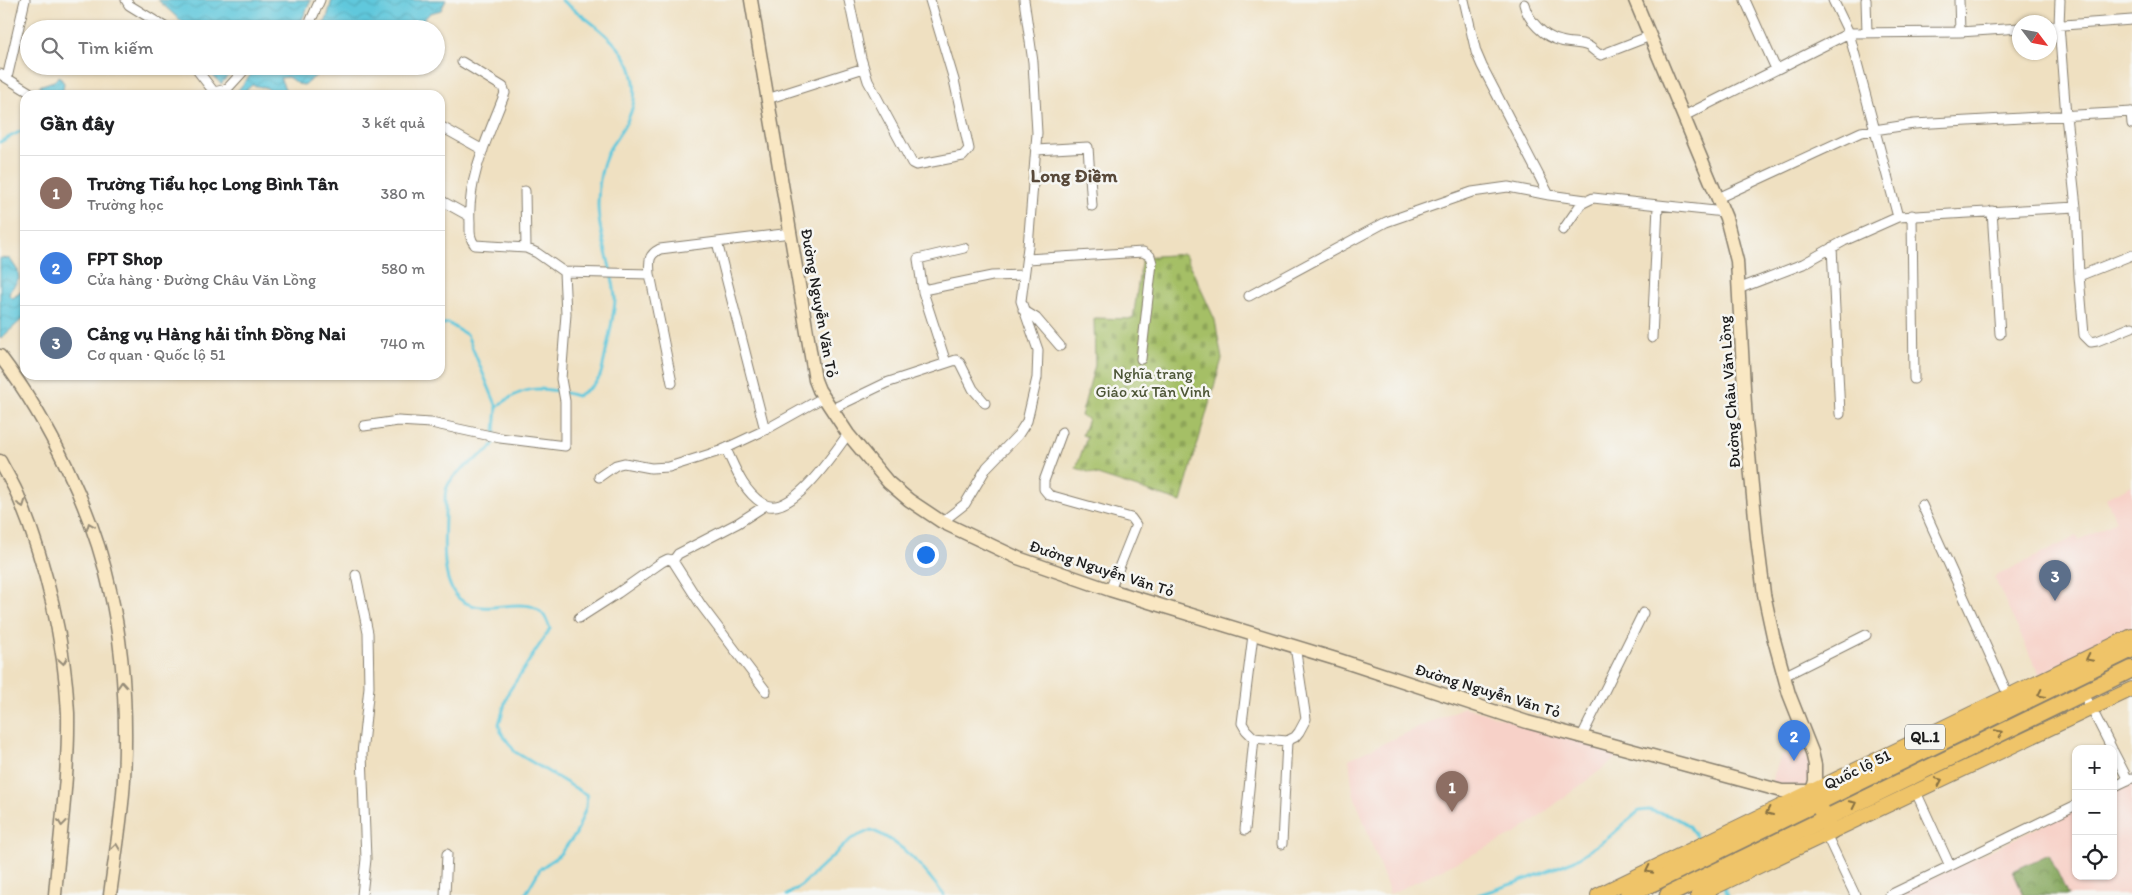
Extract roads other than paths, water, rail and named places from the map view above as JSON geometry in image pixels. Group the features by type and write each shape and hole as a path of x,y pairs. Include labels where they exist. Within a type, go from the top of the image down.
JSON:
{"highway":[{"name":"Quốc lộ 51","path":"2132,649 1822,815 1733,870 1703,868 1719,843 1822,815 2132,669"},
{"name":"QL.1","path":"1633,890 1703,868"},
{"name":"QL.1","path":"1668,895 1703,868"}],"main road":[{"name":"Quốc lộ 51","path":"1822,815 2009,697 2132,636"},
{"name":"Quốc lộ 51","path":"1822,815 1916,792 2132,689"},
{"name":"QL.1","path":"1698,895 1703,868"},
{"name":"QL.1","path":"1598,895 1633,890"}],"street":[{"path":"25,0 3,76 26,90"},
{"path":"126,0 129,5 153,20"},
{"path":"311,20 320,0"},
{"name":"Đường Nguyễn Văn Tỏ","path":"751,0 815,380 848,434 888,482 909,500 942,522 1018,558 1110,590 1253,635 1295,646 1527,722 1782,791 1822,815"},
{"path":"849,0 868,81 912,164 916,165 963,156 969,149 954,80 930,0"},
{"path":"942,522 965,504 987,466 1018,435 1027,421 1037,378 1038,350 1021,301 1036,150 1033,62 1024,0"},
{"path":"1464,0 1476,52 1482,66 1549,195"},
{"name":"Đường Châu Văn Lồng","path":"1635,0 1724,212 1736,261 1746,423 1756,538 1769,620 1789,694 1812,752 1815,765 1814,781 1822,815"},
{"path":"1745,0 1776,69"},
{"path":"1833,0 1849,33 1898,217"},
{"path":"1866,0 1867,32"},
{"path":"1959,0 1960,32"},
{"path":"2060,0 2059,25 2066,116 2076,206 2084,335 2091,342 2097,342 2132,327"},
{"path":"1524,4 1528,16 1546,34 1561,41 1589,46 1595,53 1601,55 1650,36"},
{"path":"2059,25 2132,20"},
{"path":"1684,116 1849,33 1960,32 2012,29"},
{"path":"462,62 503,87 505,93 472,179 469,216 471,240 475,245 526,248 537,253 564,272 650,274"},
{"path":"767,99 864,68"},
{"path":"201,75 212,90"},
{"path":"223,90 228,89 240,75"},
{"path":"1718,198 1861,132 1914,124 2132,112 2132,124"},
{"path":"445,129 483,150"},
{"path":"1036,150 1088,147 1092,206"},
{"path":"1249,296 1386,222 1472,192 1508,187 1586,200"},
{"path":"525,191 526,248"},
{"path":"1563,230 1581,204 1593,198 1724,212"},
{"path":"445,203 469,216"},
{"path":"1652,338 1658,206"},
{"path":"1738,290 1803,264 1832,247 1898,217 2076,206"},
{"path":"1992,211 2000,334"},
{"path":"1912,215 1914,379"},
{"path":"672,383 650,274 648,259 651,254 660,249 791,233"},
{"path":"717,242 765,430"},
{"path":"1832,247 1840,414"},
{"path":"946,363 923,290 918,259 964,248"},
{"path":"1026,259 1143,252 1150,256 1152,263 1141,359"},
{"path":"2079,276 2132,255"},
{"path":"364,426 398,421 431,424 500,438 565,446 565,401 561,379 566,314 564,272"},
{"path":"923,290 992,276 1024,275"},
{"path":"1023,310 1036,318 1060,346"},
{"path":"0,356 42,418 54,443 98,546 110,590 117,629 125,730 124,779 120,824 110,895"},
{"path":"832,409 886,383 956,360 960,362 973,389 985,402"},
{"path":"599,477 616,465 624,463 651,468 669,467 726,449 824,397"},
{"path":"1062,432 1044,481 1044,489 1049,495 1131,518 1136,525 1110,590"},
{"path":"726,449 743,484 754,497 766,505 780,506 791,501 823,466 848,434"},
{"path":"0,461 19,497 42,562 64,662 68,714 66,791 55,895"},
{"path":"673,561 678,554 738,523 766,505"},
{"path":"1922,505 2009,697"},
{"path":"579,618 668,559 673,561 701,605 766,692"},
{"path":"356,575 368,633 369,678 362,754 366,859 362,895"},
{"path":"1582,736 1643,613"},
{"path":"1253,635 1242,723 1254,738 1287,741 1295,737 1306,719 1295,646"},
{"path":"1784,676 1866,635"},
{"path":"2083,692 2110,745"},
{"path":"1245,830 1254,738"},
{"path":"1282,844 1287,741"},
{"path":"2117,757 2130,779 2117,785"},
{"path":"1916,792 1950,866"},
{"path":"1890,895 2072,807"},
{"path":"1822,815 1855,895"},
{"path":"445,895 447,854"}],"water":[{"path":"158,0 311,0 302,20 180,20"},
{"path":"332,0 446,0 441,10 430,13 423,20 326,20"},
{"path":"212,75 229,75 221,84"},
{"path":"251,75 317,75 304,85 298,84 288,77 280,78 286,90 269,90 252,85 246,90 238,90"},
{"path":"59,76 64,83 63,90 44,90 39,86 54,81"},
{"path":"0,258 10,259 18,271 19,279 10,291 9,296 13,298 20,292 20,321 0,339"}],"waterway":[{"path":"525,895 540,869 559,855 576,834 586,807 587,795 515,752 501,732 499,724 508,693 550,629 544,615 535,608 524,605 473,606 461,600 454,593 446,572 444,547 445,496 446,490 453,478 490,449 494,443 497,407 517,394 535,389 577,396 596,382 604,362 615,298 612,274 600,228 599,191 606,158 610,148 623,129 633,106 634,81 628,61 612,41 602,31 561,0"},
{"path":"0,142 20,132"},
{"path":"445,324 448,323 467,335 497,407"},
{"path":"1478,895 1530,878 1575,860 1608,838 1639,811 1649,810 1674,817 1688,825 1700,842"},
{"path":"787,895 802,885 851,839 871,830 883,835 912,857 944,895"},
{"path":"1724,887 1728,895"}],"place":[{"name":"Cảng vụ Hàng hải tỉnh Đồng Nai","path":"2055,601"},
{"name":"FPT Shop","path":"1794,761"},
{"name":"Trường Tiểu học Long Bình Tân","path":"1452,812"}],"district":[{"name":"Long Điềm","path":"1074,175"}],"park label":[{"name":"Nghĩa trang Giáo xứ Tân Vinh","path":"1153,382"}]}
